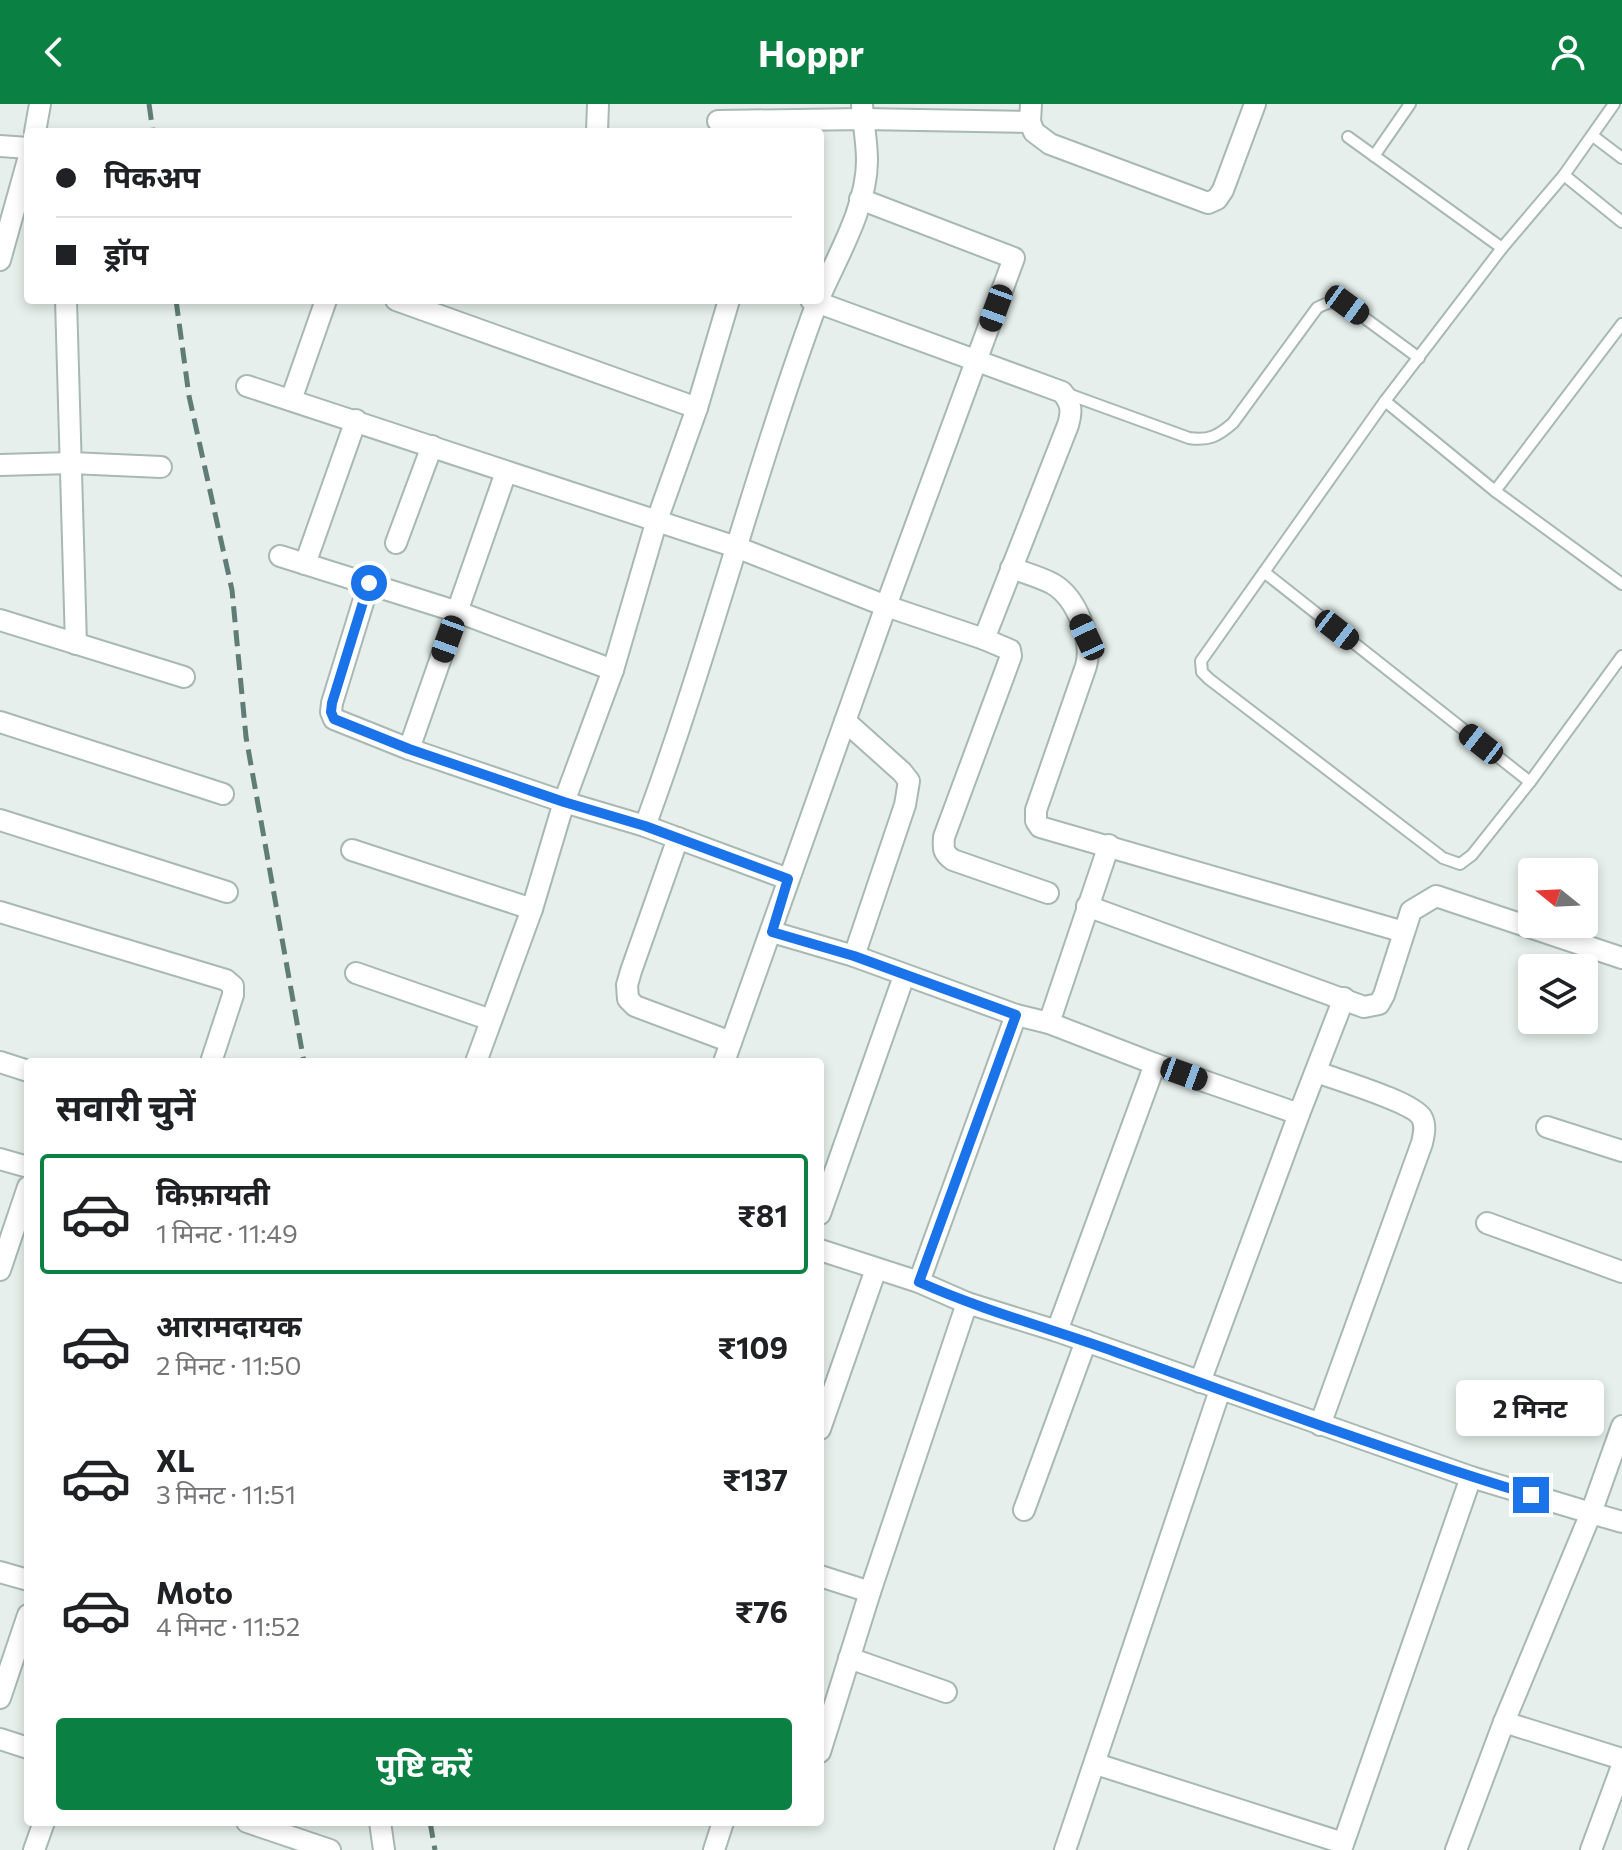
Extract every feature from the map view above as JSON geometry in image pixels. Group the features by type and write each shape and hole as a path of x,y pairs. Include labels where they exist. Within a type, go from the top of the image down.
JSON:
{"street":[{"path":"36,128 40,104"},
{"path":"597,128 598,104"},
{"path":"719,119 862,112 1030,113 1034,132 1050,144 1208,203 1217,199 1223,190 1255,104"},
{"path":"824,284 860,199 867,161 862,112"},
{"path":"0,146 24,148"},
{"path":"0,260 24,174"},
{"path":"725,1058 1014,258 860,199"},
{"path":"824,303 1062,392 1070,402 1072,413 984,639"},
{"path":"66,304 76,644"},
{"path":"291,400 325,304"},
{"path":"407,304 697,408"},
{"path":"477,1058 532,909 564,802 613,670 656,523 697,408 728,304"},
{"path":"645,826 697,680 736,547 816,304"},
{"path":"247,386 736,547 886,606 1004,646 1010,650 1011,656 944,837 943,847 945,855 953,860 1048,893"},
{"path":"305,564 356,420"},
{"path":"396,543 432,446"},
{"path":"0,465 71,463 161,467"},
{"path":"409,749 506,472"},
{"path":"280,556 458,612 613,670"},
{"path":"1011,568 1060,589 1075,610 1089,645 1086,666 1036,810 1036,821 1047,830 1109,845 1404,932"},
{"path":"369,583 331,712 334,719 409,749 645,826 788,879"},
{"path":"0,620 184,677"},
{"path":"845,721 909,781 909,791 854,956"},
{"path":"0,722 223,794"},
{"path":"0,820 227,892"},
{"path":"678,838 631,971 627,985 628,999 635,1006 731,1042"},
{"path":"1049,1023 1109,845"},
{"path":"352,850 532,909"},
{"path":"1087,906 1364,1007 1379,1004 1411,911 1436,896 1622,958"},
{"path":"0,912 226,980 233,986 233,995 212,1058"},
{"path":"772,932 854,956 1016,1015 1049,1023 1299,1114"},
{"path":"356,973 491,1020"},
{"path":"824,1203 904,976"},
{"path":"1200,1382 1344,998"},
{"path":"919,1282 1016,1015"},
{"path":"0,1062 24,1070"},
{"path":"1057,1331 1155,1064"},
{"path":"1317,1072 1408,1106 1422,1116 1425,1127 1422,1143 1320,1425"},
{"path":"1547,1127 1622,1151"},
{"path":"0,1159 24,1166"},
{"path":"0,1270 24,1199"},
{"path":"1487,1223 1622,1272"},
{"path":"824,1251 1471,1477 1622,1522"},
{"path":"824,1418 876,1269"},
{"path":"824,1739 967,1303"},
{"path":"1024,1510 1086,1341"},
{"path":"1065,1850 1220,1390"},
{"path":"1457,1850 1504,1722 1591,1513 1622,1426"},
{"path":"1096,1764 1342,1847 1471,1477"},
{"path":"0,1572 24,1579"},
{"path":"824,1577 870,1592"},
{"path":"0,1698 24,1627"},
{"path":"849,1658 946,1692"},
{"path":"1504,1722 1622,1759"},
{"path":"0,1739 24,1747"},
{"path":"1591,1850 1622,1766"},
{"path":"34,1850 43,1826"},
{"path":"272,1826 330,1850"},
{"path":"381,1826 384,1850"},
{"path":"714,1850 722,1826"}],"lane":[{"path":"1374,156 1410,104"},
{"path":"1614,104 1564,175 1502,248 1385,401 1201,661 1202,672 1209,679 1450,862 1460,864 1472,855 1530,782 1622,656"},
{"path":"1593,136 1622,158"},
{"path":"1348,137 1502,248"},
{"path":"1564,175 1622,222"},
{"path":"1062,392 1189,438 1204,440 1218,436 1233,423 1317,308 1338,301 1419,358"},
{"path":"1495,491 1622,324"},
{"path":"1385,401 1495,491 1622,584"},
{"path":"1264,572 1530,782"}],"railway":[{"path":"149,104 152,128"},
{"path":"177,304 189,396 232,590 246,737 303,1058"},
{"path":"431,1826 435,1850"}],"route":[{"path":"369,583 332,703 334,719 409,749 645,826 788,879 772,932 854,956 1016,1015 919,1282 967,1303 1057,1331 1270,1408 1531,1495"}]}
